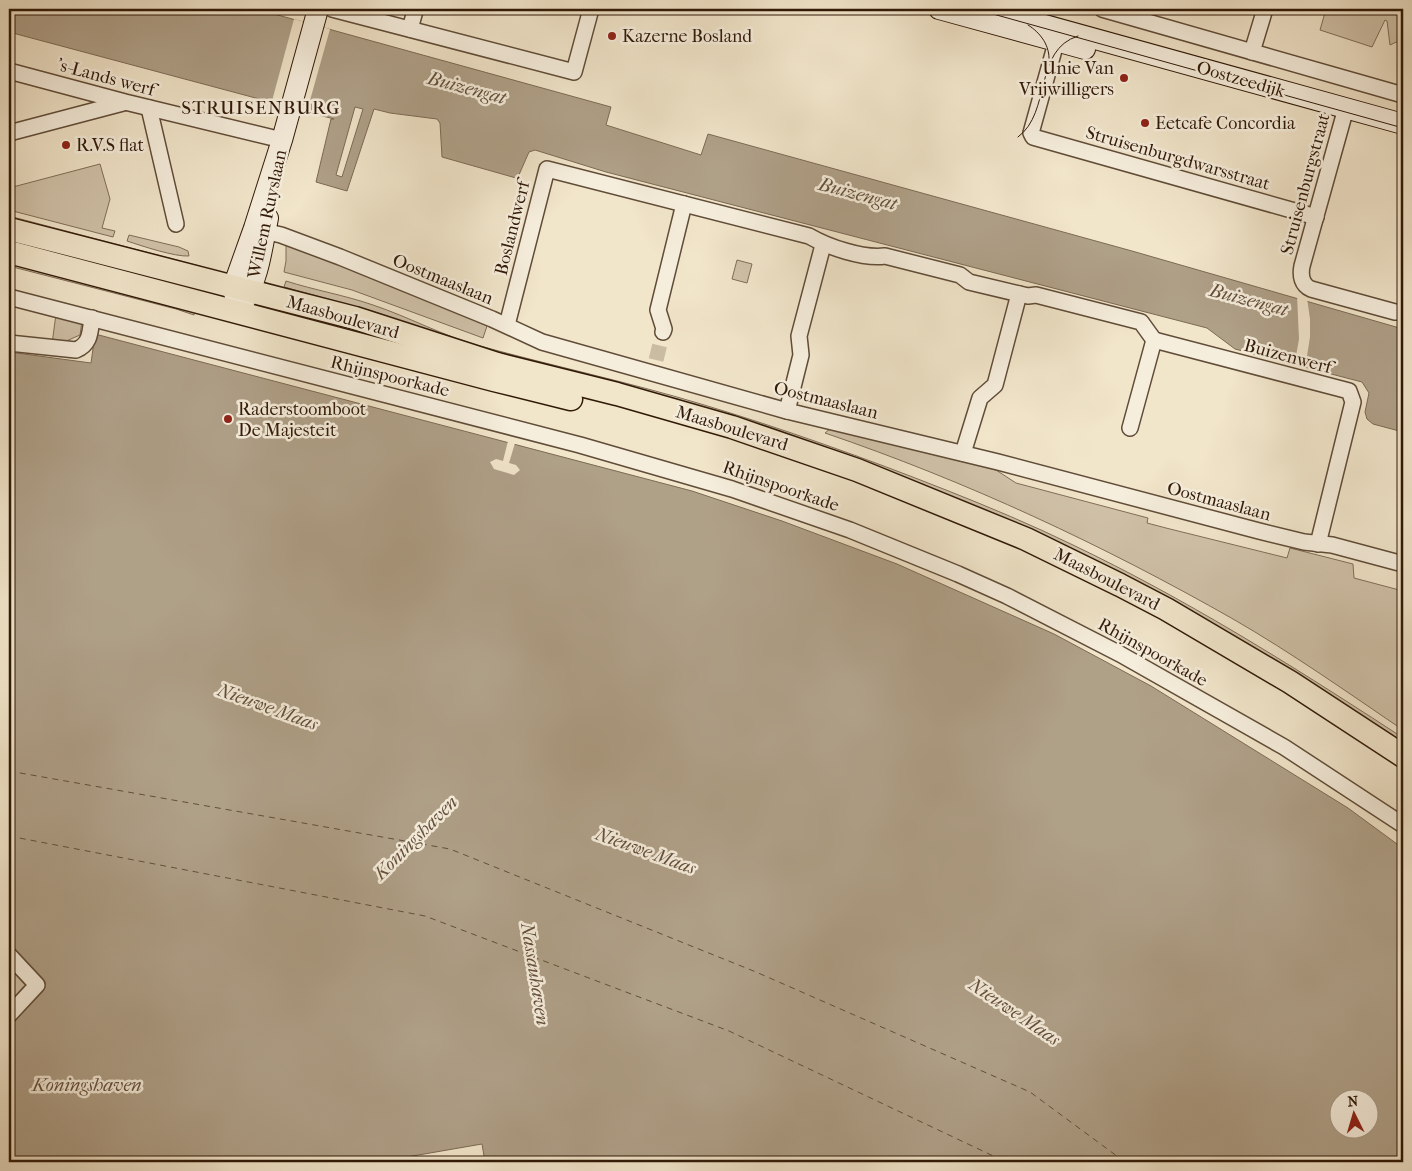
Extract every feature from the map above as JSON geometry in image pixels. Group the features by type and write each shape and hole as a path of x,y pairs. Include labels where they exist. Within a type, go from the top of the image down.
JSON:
{"main road":[{"name":"Maasboulevard","path":"9,229 355,318 497,364 617,394 725,425 908,489 1026,539 1166,609 1290,682 1403,756"},
{"name":"Maasboulevard","path":"9,252 494,380 610,408 729,441 816,471 906,505 1069,575 1174,630 1281,693 1403,774"}],"street":[{"path":"332,9 349,11 574,72 591,9"},
{"name":"Oostzeedijk","path":"939,9 1058,35"},
{"name":"Oostzeedijk","path":"987,9 1096,51 1117,53 1136,50 1403,124"},
{"path":"1252,52 1265,9"},
{"path":"1108,10 1134,13 1252,52 1403,96"},
{"path":"410,29 415,11"},
{"name":"Willem Ruyslaan","path":"238,312 242,289 258,270 260,230 282,140 316,17"},
{"name":"Struisenburgdwarsstraat","path":"1058,35 1032,133 1033,137 1316,217"},
{"name":"'s-Lands werf","path":"9,71 124,102 282,140"},
{"path":"9,133 124,102"},
{"path":"149,108 176,224"},
{"name":"Struisenburgstraat","path":"1346,108 1302,266 1302,281 1306,287 1395,312 1403,312"},
{"name":"Boslandwerf","path":"507,325 547,168 684,204"},
{"path":"664,332 658,310 684,204 809,236 823,244 874,257 885,256 960,275 969,282 1028,296 1036,295 1141,322 1154,340 1130,428"},
{"name":"Oostmaaslaan","path":"260,230 281,235 340,257 507,325 542,342 654,366 787,411 964,453 1259,531 1318,544 1332,545 1403,564"},
{"path":"787,411 801,355 799,336 823,244"},
{"path":"964,453 980,398 995,385 1019,294"},
{"name":"Rhijnspoorkade","path":"9,297 580,445 732,489 850,530 1007,596 1120,654 1284,747 1403,825"},
{"path":"9,343 76,350 85,345 89,340 92,318"},
{"name":"Buizenwerf","path":"1154,340 1349,391 1354,402 1318,544"},
{"path":"9,1015 37,985 10,959"}],"shaded area":[{"path":"1326,9 1403,9 1403,27 1401,29 1403,39 1390,45 1387,21 1385,20 1372,47 1320,30"},
{"path":"100,164 110,199 102,228 115,231 113,237 9,210 9,188"},
{"path":"9,216 203,267 202,272 9,222"},
{"path":"129,235 179,247 188,251 189,256 167,253 127,241"},
{"path":"286,243 441,303 487,326 483,338 352,290 284,272"},
{"path":"9,259 196,308 194,315 9,266"},
{"path":"737,260 752,264 747,283 732,279"},
{"path":"286,281 373,305 480,346 674,396 763,423 824,444 994,510 1114,565 1235,632 1403,738 1403,747 1108,570 542,369 372,311 284,287"},
{"path":"275,306 412,346 274,313"},
{"path":"56,314 82,321 80,335 57,345 52,344"},
{"path":"831,428 839,428 996,470 1016,483 1148,518 1147,523 1166,528 1287,558 1290,548 1353,564 1354,578 1403,591 1403,730 1277,645 1134,565 982,493 825,433"},
{"path":"9,964 33,985 9,1011"}],"water":[{"name":"Buizengat","path":"9,9 256,9 611,107 606,125 701,155 708,134 1132,251 1403,329 1403,432 1373,424 1367,419 1365,412 1369,393 1362,382 1235,349 1207,328 606,172 535,150 529,152 516,178 442,157 440,123 437,119 374,109 347,191 316,182 331,119 334,119 9,32","holes":["355,107 363,109 342,177 336,175"]},
{"path":"95,334 692,491 782,521 897,564 1054,634 1151,686 1348,808 1397,844 1403,856 1403,1162 485,1162 482,1144 378,1162 9,1162 9,1024 45,985 9,948 9,352 91,363"}],"pier":[{"path":"294,19 330,29 307,111 272,101"},
{"path":"1297,295 1307,298 1310,319 1310,337 1305,369 1294,367 1299,339"},
{"path":"508,441 515,443 509,463 516,465 520,470 514,475 494,469 490,462 496,459 503,461"}],"ferry route":[{"path":"9,771 450,849 756,972 1030,1092 1125,1162"},
{"path":"9,836 425,916 729,1031 1006,1162"}],"tunnel":[{"path":"656,360 663,332"}],"tram line":[{"path":"975,9 1403,128"},
{"path":"1028,25 1044,40 1048,50 1049,61"},
{"path":"1018,137 1028,126 1035,113 1054,54 1064,43 1078,36"}],"place":[{"name":"Kazerne Bosland","path":"612,36"},
{"name":"Unie Van Vrijwilligers","path":"1124,78"},
{"name":"Eetcafe Concordia","path":"1145,123"},
{"name":"R.V.S flat","path":"66,145"},
{"name":"Raderstoomboot De Majesteit","path":"228,419"}],"district":[{"name":"STRUISENBURG","path":"261,107"}],"water label":[{"name":"Nieuwe Maas","path":"268,706"},
{"name":"Koningshaven","path":"415,837"},
{"name":"Nieuwe Maas","path":"646,850"},
{"name":"Nassauhaven","path":"536,974"},
{"name":"Nieuwe Maas","path":"1015,1011"},
{"name":"Koningshaven","path":"87,1084"}]}
